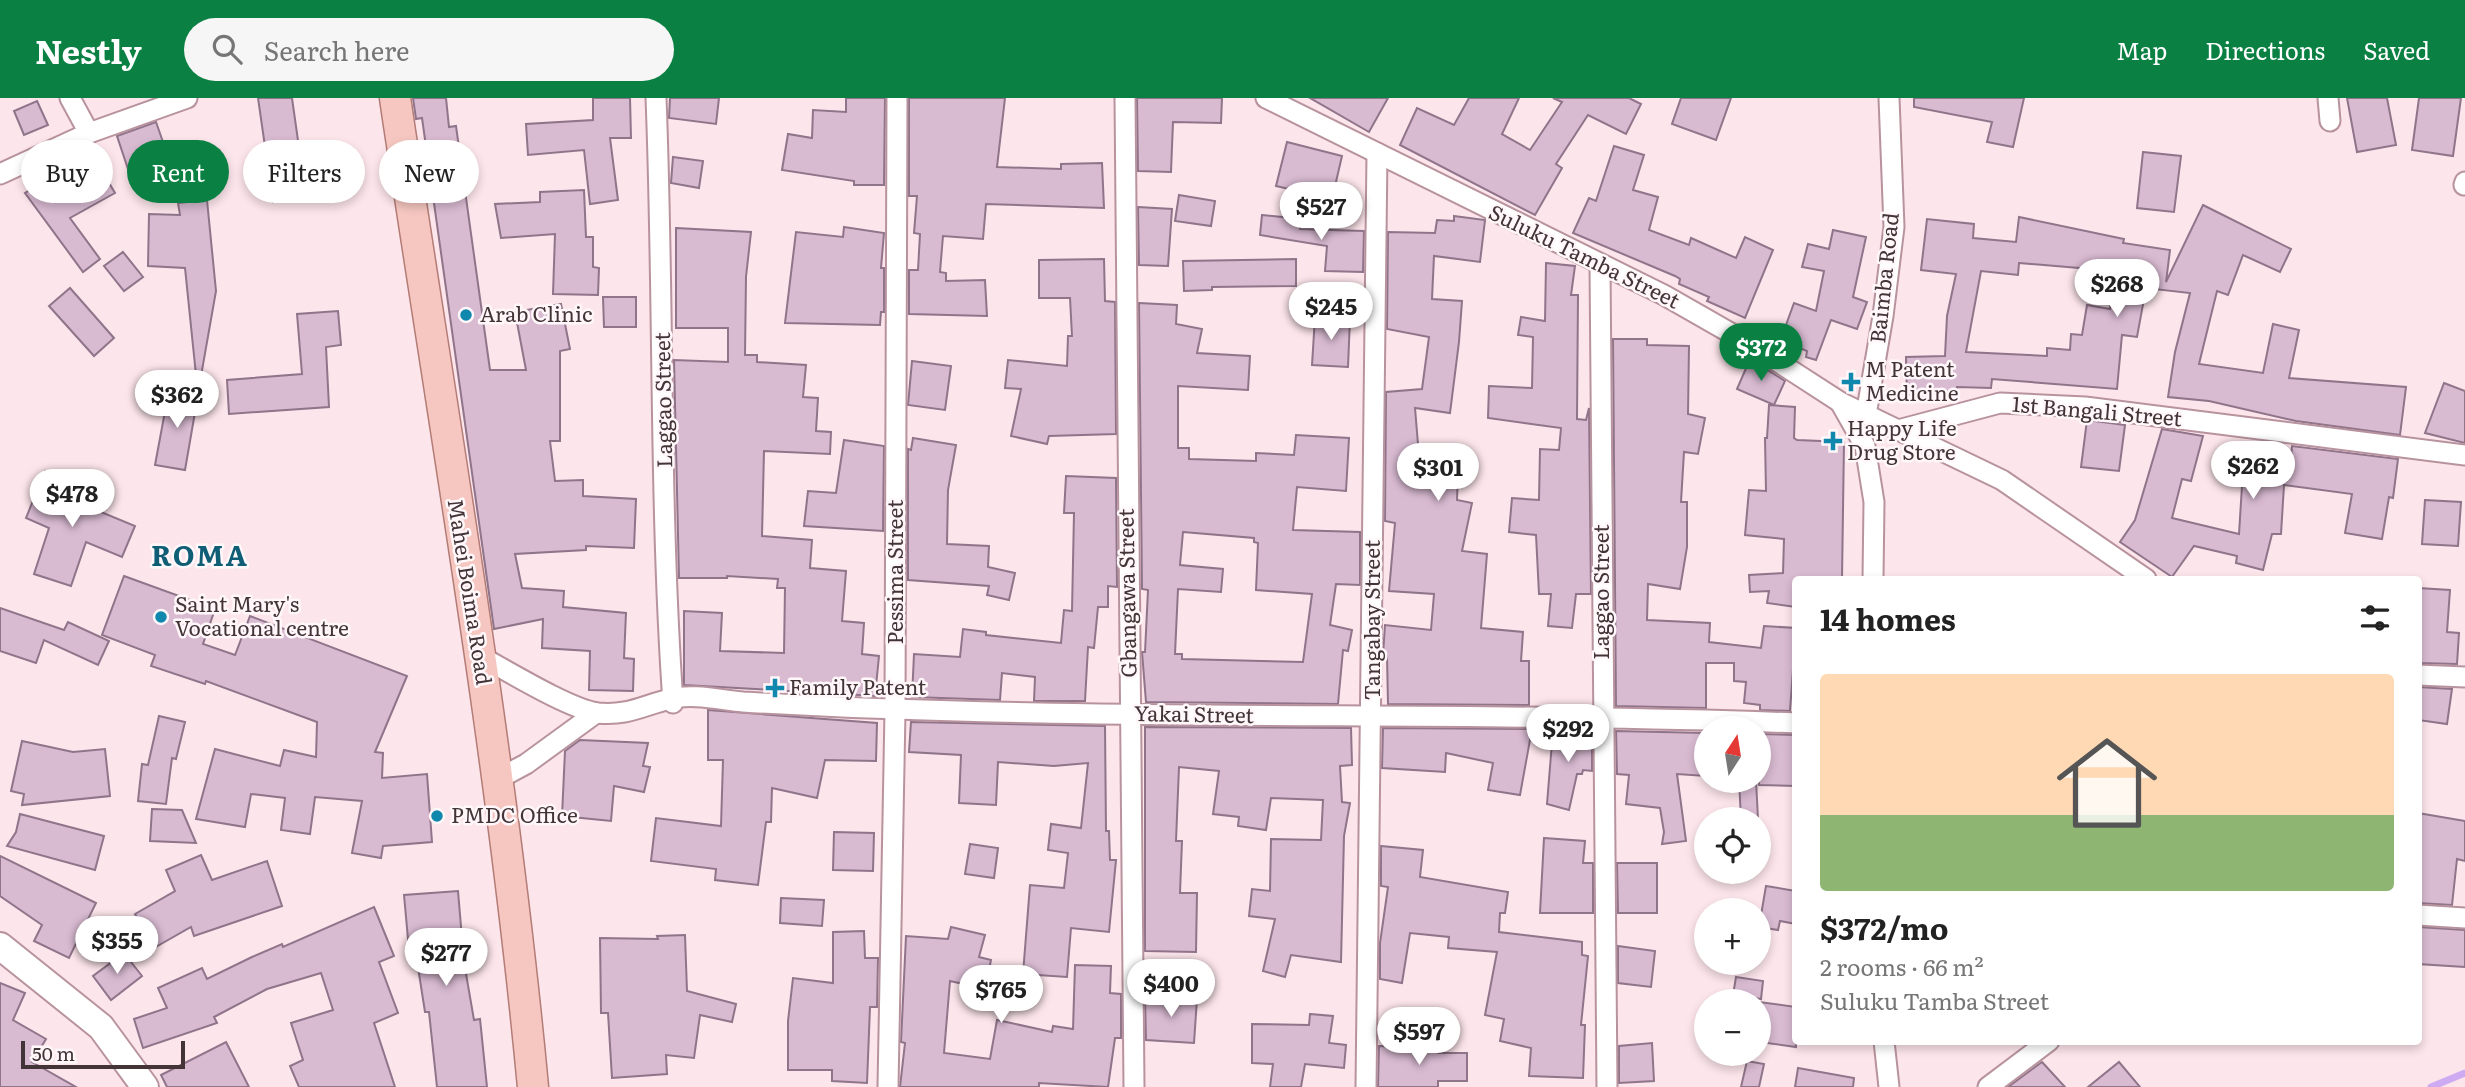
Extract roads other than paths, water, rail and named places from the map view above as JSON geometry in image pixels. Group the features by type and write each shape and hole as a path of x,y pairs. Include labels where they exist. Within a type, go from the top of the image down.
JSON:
{"main road":[{"name":"Mahei Boima Road","path":"394,98 498,779 519,938 533,1087"}],"street":[{"path":"70,98 89,134"},
{"path":"0,174 89,134 187,98"},
{"name":"Laggao Street","path":"656,98 662,269 666,577 673,700"},
{"name":"Pessima Street","path":"888,1087 895,711 897,98"},
{"name":"Gbangawa Street","path":"1125,98 1134,1087"},
{"name":"Suluku Tamba Street","path":"1266,98 1698,314 1755,346 1840,402 2002,480 2142,576"},
{"name":"Baimba Road","path":"1866,415 1883,316 1894,227 1889,98"},
{"path":"2328,98 2330,121"},
{"name":"Tangabay Street","path":"1366,1087 1377,153"},
{"name":"Laggao Street","path":"1600,266 1607,1087"},
{"path":"1840,402 1865,446 1874,502 1872,576"},
{"name":"1st Bangali Street","path":"1898,430 2000,403 2085,407 2465,455"},
{"name":"Yakai Street","path":"478,655 541,689 596,713 636,712 673,700 895,711 1372,718 1603,716 1792,723"},
{"path":"2422,675 2465,677"},
{"path":"498,779 526,764 596,713"},
{"path":"2422,915 2465,918"},
{"path":"0,946 101,1027 145,1087"},
{"path":"1884,1045 1889,1087"},
{"path":"1988,1087 2044,1045"}],"waterway":[{"path":"2431,1087 2465,1073"}],"place":[{"name":"Arab Clinic","path":"466,315"},
{"name":"M Patent Medicine","path":"1851,382"},
{"name":"Happy Life Drug Store","path":"1833,441"},
{"name":"Saint Mary's Vocational centre","path":"161,617"},
{"name":"Family Patent","path":"775,688"},
{"name":"PMDC Office","path":"437,816"}],"district":[{"name":"ROMA","path":"200,556"}]}
